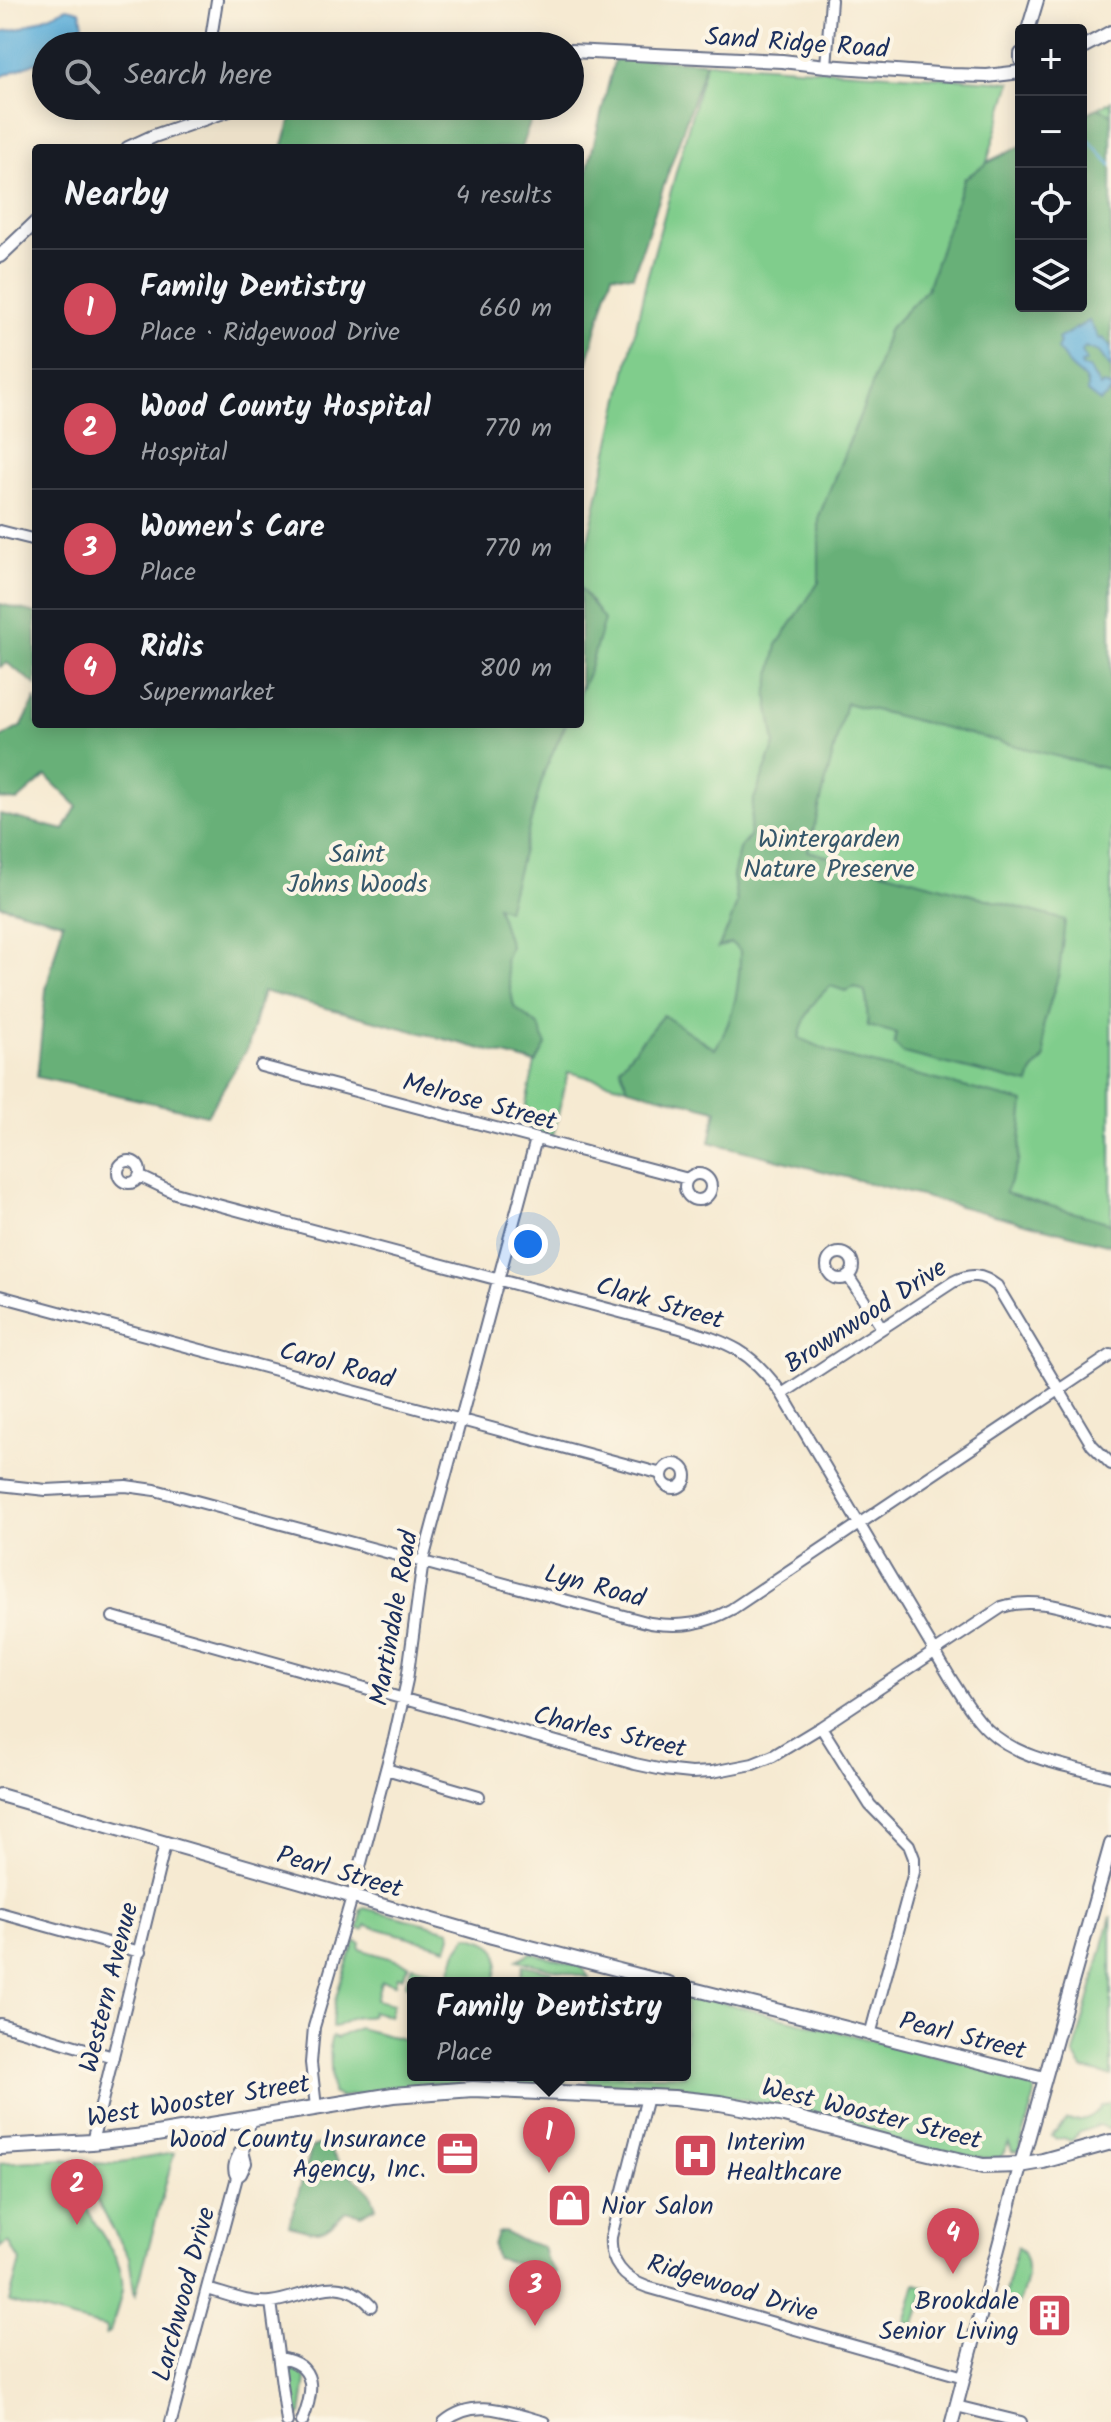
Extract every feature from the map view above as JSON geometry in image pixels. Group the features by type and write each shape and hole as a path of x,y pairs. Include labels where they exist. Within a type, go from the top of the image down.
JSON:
{"main road":[{"name":"West Wooster Street","path":"0,2147 92,2142 393,2095 448,2090 647,2097 720,2103 983,2166 1020,2165 1111,2142"}],"street":[{"path":"214,32 217,0"},
{"path":"826,66 831,0"},
{"path":"1030,24 1037,0"},
{"path":"1087,45 1111,32"},
{"name":"Sand Ridge Road","path":"584,52 782,61 975,75 1015,72"},
{"path":"137,144 199,120"},
{"path":"0,256 32,226"},
{"path":"0,531 32,539"},
{"name":"Melrose Street","path":"261,1066 688,1179"},
{"name":"Martindale Road","path":"316,2107 311,2063 312,2038 386,1769 407,1680 423,1560 536,1139"},
{"name":"Clark Street","path":"139,1176 175,1193 199,1200 717,1339 735,1347 757,1363 782,1394 972,1711 988,1730 1023,1752 1111,1777"},
{"path":"848,1276 882,1328"},
{"name":"Brownwood Drive","path":"782,1394 962,1277 983,1276 997,1286 1092,1445 1111,1464"},
{"name":"Carol Road","path":"0,1296 662,1474"},
{"name":"Lyn Road","path":"0,1485 46,1490 140,1487 650,1623 692,1625 719,1616 1111,1355"},
{"name":"Charles Street","path":"113,1617 635,1764 691,1773 753,1764 791,1746 991,1613 1016,1603 1052,1605 1111,1621"},
{"path":"821,1727 857,1788 884,1822 909,1845 914,1858 914,1872 870,2035"},
{"path":"386,1769 479,1796"},
{"name":"Pearl Street","path":"0,1795 492,1937 646,1977"},
{"name":"Western Avenue","path":"92,2142 165,1844"},
{"path":"952,2422 1020,2165 1111,1844"},
{"path":"0,1913 140,1952"},
{"name":"Pearl Street","path":"691,1989 1044,2078"},
{"path":"0,2024 113,2057"},
{"name":"Ridgewood Drive","path":"647,2097 611,2237 613,2257 619,2269 629,2278 647,2287 964,2377"},
{"name":"Larchwood Drive","path":"171,2422 237,2177 235,2164 243,2151 251,2118"},
{"path":"207,2289 271,2302 334,2287 354,2293 371,2306"},
{"path":"271,2302 287,2422"},
{"path":"279,2358 295,2361 309,2376 310,2389 302,2422"},
{"path":"956,2406 1021,2422"},
{"path":"444,2422 462,2410 484,2407 544,2422"}],"green space":[{"path":"615,57 706,62 633,276 612,274 584,374 584,184"},
{"name":"Wintergarden Nature Preserve","path":"706,62 1011,82 987,162 1015,149 1015,312 1087,312 1087,113 1111,101 1111,1245 710,1142 716,1110 568,1072 553,1136 521,1127 535,1063 263,991 248,1047 46,990 63,922 0,905 0,831 87,841 117,728 584,728 584,558 646,282"},
{"path":"1098,108 1111,114 1111,770 846,703 808,851 1065,920 1059,973 1043,1027 1045,1057 1032,1073 1029,1084 903,1053 894,1044 896,1033 868,1026 866,995 855,987 845,991 831,986 825,991 810,1009 799,1038 841,1056 1024,1102 1018,1162 1005,1193 1111,1223 1111,1245 710,1142 717,1110 628,1088 620,1067 663,1015 715,1049 727,1026 737,989 740,951 731,943 718,948 737,903 733,876 739,849 749,837 753,802 775,744 767,695 777,645 819,582 819,516 870,391 888,330 927,289 964,179 1015,149 1015,312 1087,312 1087,113"},
{"path":"291,120 531,120 522,144 283,144"},
{"path":"584,592 604,620 584,683"},
{"path":"0,604 32,612 32,682 7,663 0,667"},
{"name":"Saint Johns Woods","path":"32,706 32,728 564,728 544,772 507,910 497,906 510,946 505,961 514,1007 539,1026 546,1045 536,1063 262,991 248,1047 207,1115 37,1077 46,990 63,922 0,905 0,814 64,830 77,806 46,776 17,801 0,799 0,738 22,726"},
{"path":"364,1908 450,1930 447,1948 366,1925 364,1930 358,1929 360,1911"},
{"path":"1111,1916 1111,2076 1083,2069 1074,2054"},
{"path":"468,1936 493,1946 498,1956 495,1977 408,1977 412,1965 449,1976 457,1951"},
{"path":"355,1941 360,1943 359,1949 409,1964 402,1977 397,1976 395,1984 381,1981 376,2000 393,2004 389,2016 372,2011 371,2016 353,2018 332,2027 337,1994"},
{"path":"531,1953 580,1966 589,1977 586,1977 517,1960"},
{"path":"523,1965 552,1972 551,1977 520,1977"},
{"path":"691,1995 1026,2079 1033,2084 1035,2094 1019,2151 1012,2152 1009,2143 1000,2159 940,2152 742,2099 590,2086 588,2081 691,2081"},
{"path":"358,2028 407,2040 407,2081 463,2081 459,2084 435,2084 340,2097 332,2093 330,2043 332,2036 337,2038"},
{"path":"496,2081 566,2081 556,2088 500,2085"},
{"path":"1111,2103 1111,2128 1100,2125 1080,2132 1071,2141 1051,2136 1067,2120 1087,2118 1101,2106"},
{"path":"325,2143 340,2164 370,2192 376,2207 361,2215 346,2211 321,2230 289,2225 312,2147"},
{"path":"174,2153 135,2297 129,2257 96,2199 94,2163 109,2164"},
{"path":"64,2159 82,2162 86,2205 115,2256 122,2278 121,2295 110,2332 106,2334 107,2328 9,2302 20,2261 9,2242 0,2247 0,2163"},
{"path":"503,2231 543,2247 547,2262 556,2272 552,2275 496,2258 493,2246 497,2233"},
{"path":"1017,2247 1026,2260 1024,2288 1012,2310 1001,2309"},
{"path":"916,2284 926,2287 915,2324 905,2322"},
{"path":"299,2370 306,2379 301,2415 298,2417 293,2415 287,2375"}],"water":[{"path":"67,8 80,11 83,24 78,32 32,32 32,64 0,77 0,32 21,28"},
{"path":"1089,321 1099,339 1103,338 1111,348 1111,368 1099,352 1085,347 1082,351 1086,362 1081,363 1082,367 1089,368 1100,387 1103,384 1111,385 1111,392 1100,402 1087,392 1085,380 1057,349 1058,339"}],"waterway":[{"path":"1087,138 1111,165"}],"place":[{"name":"Wood County Insurance Agency, Inc.","path":"457,2153"},
{"name":"Interim Healthcare","path":"695,2156"},
{"name":"Family Dentistry","path":"549,2173"},
{"name":"Nior Salon","path":"570,2205"},
{"name":"Wood County Hospital","path":"77,2225"},
{"name":"Ridis","path":"953,2274"},
{"name":"Brookdale Senior Living","path":"1050,2315"},
{"name":"Women's Care","path":"535,2326"}]}
